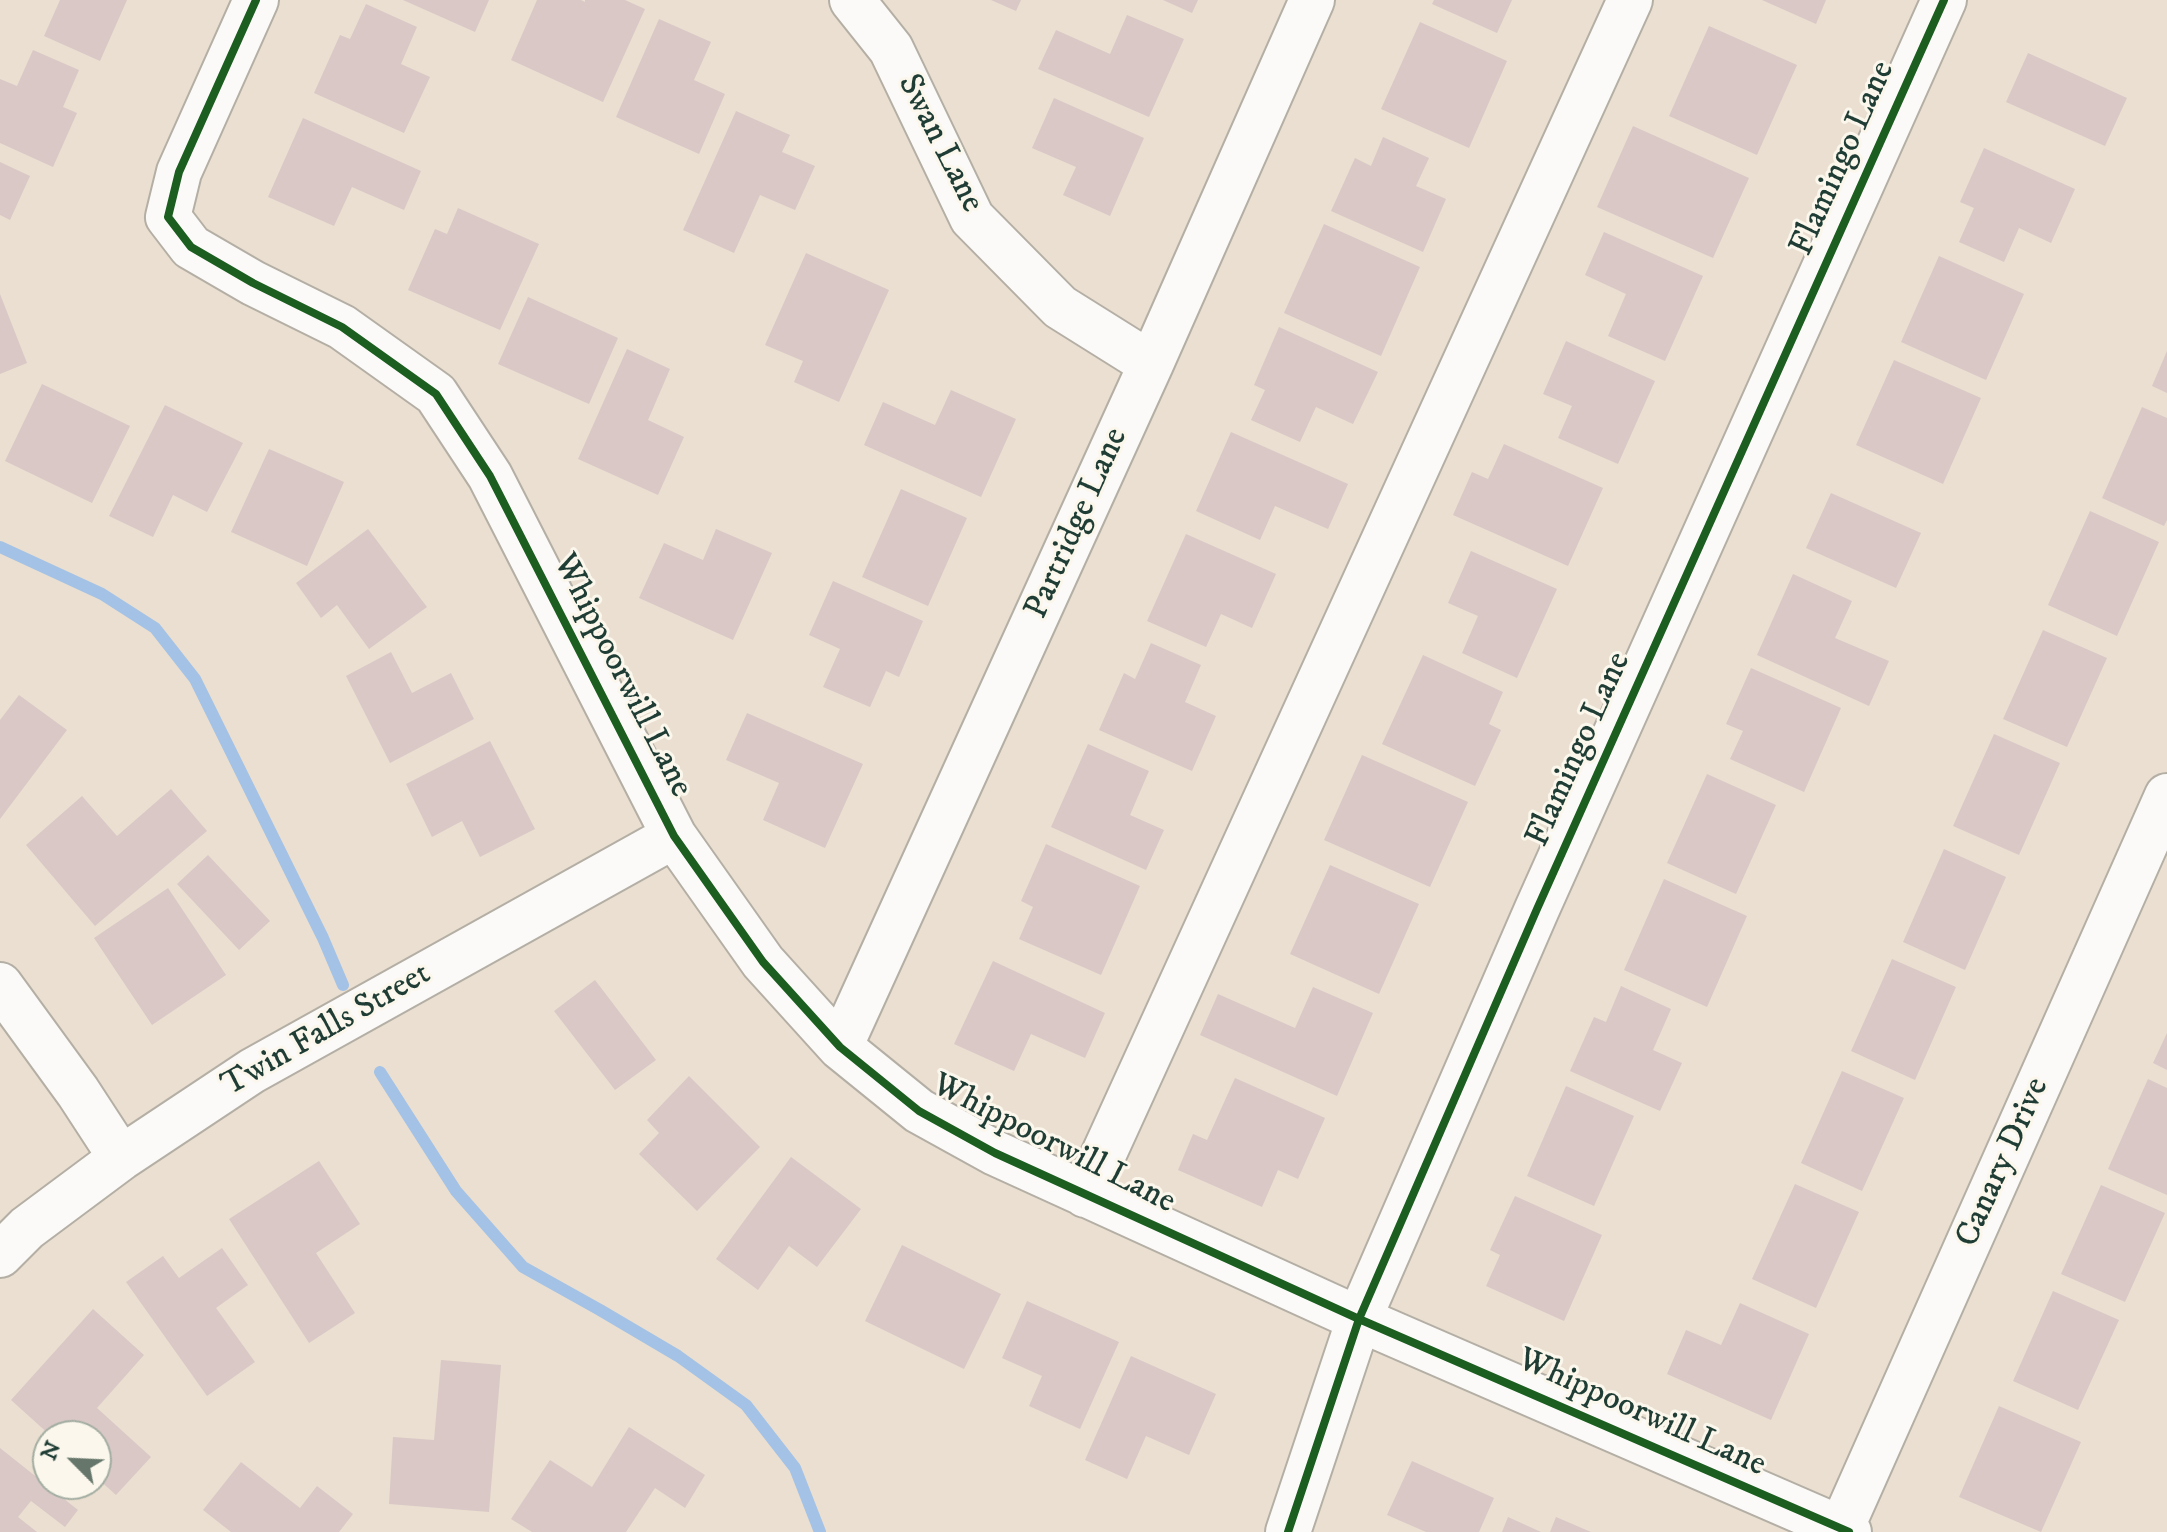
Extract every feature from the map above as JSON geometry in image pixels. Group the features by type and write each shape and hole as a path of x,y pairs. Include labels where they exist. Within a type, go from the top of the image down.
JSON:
{"street":[{"name":"Whippoorwill Lane","path":"256,0 179,172 168,217 191,247 253,283 342,327 436,394 490,476 674,836 763,962 840,1047 919,1111 995,1153 1359,1319 1845,1530"},
{"name":"Swan Lane","path":"852,0 891,49 972,218 1060,307 1151,364"},
{"name":"Partridge Lane","path":"840,1047 1151,364 1312,0"},
{"path":"1085,1195 1630,0"},
{"name":"Flamingo Lane","path":"1288,1532 1359,1319 1544,894 1944,0"},
{"name":"Canary Drive","path":"1845,1530 2167,796"},
{"name":"Twin Falls Street","path":"0,1255 27,1228 121,1158 252,1071 674,836"},
{"path":"0,985 78,1092 121,1158"}],"building":[{"path":"60,0 127,0 100,61 44,36"},
{"path":"403,0 489,0 475,32"},
{"path":"537,0 625,0 645,9 603,102 511,60"},
{"path":"991,0 1021,0 1016,11"},
{"path":"1163,0 1198,0 1192,13"},
{"path":"1434,0 1512,0 1497,33 1432,4"},
{"path":"1762,0 1826,0 1816,24"},
{"path":"366,4 417,27 401,64 430,77 404,133 314,93 340,35 350,39"},
{"path":"1127,15 1184,39 1149,117 1038,69 1056,30 1110,54"},
{"path":"659,19 711,42 694,80 725,94 699,154 616,117"},
{"path":"1420,22 1507,61 1469,148 1381,109"},
{"path":"1709,26 1797,65 1757,155 1669,116"},
{"path":"33,50 79,70 63,107 77,113 53,167 0,143 0,79 17,86"},
{"path":"2028,53 2127,98 2105,146 2006,102"},
{"path":"1054,98 1144,138 1110,216 1063,195 1076,167 1032,148"},
{"path":"736,111 790,135 782,152 815,166 795,210 760,195 734,253 683,230"},
{"path":"303,118 421,171 404,210 352,187 334,226 268,197"},
{"path":"1633,126 1749,178 1713,258 1597,207"},
{"path":"1383,137 1429,158 1416,186 1446,199 1423,252 1331,211 1355,158 1371,166"},
{"path":"1984,148 2075,189 2051,243 2019,228 2004,262 1959,242 1974,208 1960,202"},
{"path":"0,162 30,176 10,220 0,215"},
{"path":"458,208 539,244 500,330 408,290 435,229 447,234"},
{"path":"1324,224 1420,267 1381,356 1284,313"},
{"path":"1604,232 1703,276 1665,361 1608,336 1626,294 1585,275"},
{"path":"806,253 889,290 839,402 794,382 803,361 765,345"},
{"path":"1939,256 2024,294 1986,380 1901,342"},
{"path":"0,294 27,363 0,374"},
{"path":"528,297 618,338 589,404 498,364"},
{"path":"1279,327 1378,372 1353,424 1316,407 1300,442 1251,420 1265,390 1254,385"},
{"path":"1566,341 1655,381 1618,464 1558,438 1572,406 1543,394"},
{"path":"627,349 670,369 648,420 684,437 658,495 578,459"},
{"path":"2167,351 2167,393 2152,386"},
{"path":"1894,360 1981,398 1943,484 1856,445"},
{"path":"42,384 130,426 92,503 5,461"},
{"path":"951,390 1016,419 981,497 864,445 883,402 935,425"},
{"path":"165,405 243,443 207,512 173,495 153,537 109,516"},
{"path":"2142,407 2167,418 2167,520 2164,526 2102,498"},
{"path":"1231,432 1348,484 1328,529 1275,506 1260,540 1196,511"},
{"path":"1504,444 1603,488 1568,566 1453,515 1472,472 1488,479"},
{"path":"269,449 344,482 307,566 231,532"},
{"path":"901,489 967,518 928,606 862,577"},
{"path":"1831,493 1921,533 1896,588 1806,548"},
{"path":"2090,511 2159,542 2117,636 2048,605"},
{"path":"368,529 427,607 369,649 337,605 321,618 296,583"},
{"path":"716,529 772,553 733,640 639,598 664,543 703,560"},
{"path":"1186,534 1276,574 1252,628 1221,614 1206,647 1147,621"},
{"path":"1471,551 1557,589 1517,678 1462,653 1478,616 1448,603"},
{"path":"1793,574 1852,601 1835,638 1889,661 1869,706 1757,655"},
{"path":"833,581 923,621 899,677 886,671 870,707 823,687 840,649 809,635"},
{"path":"2043,630 2107,658 2067,747 2003,719"},
{"path":"1151,643 1201,665 1185,702 1216,716 1192,771 1099,730 1124,673 1135,679"},
{"path":"391,652 412,693 451,673 474,719 390,763 346,676"},
{"path":"1423,655 1503,692 1489,724 1501,730 1475,786 1382,744"},
{"path":"1751,668 1841,708 1804,792 1730,759 1743,731 1726,724"},
{"path":"19,695 67,730 0,819 0,720"},
{"path":"747,713 863,764 825,848 763,820 779,783 726,760"},
{"path":"1994,734 2060,763 2019,855 1953,826"},
{"path":"490,741 535,829 480,857 462,821 432,837 406,784"},
{"path":"1088,744 1149,771 1130,815 1164,830 1146,870 1051,827"},
{"path":"1362,755 1468,802 1430,887 1324,840"},
{"path":"1707,774 1776,805 1736,894 1667,863"},
{"path":"171,789 207,831 95,926 26,845 82,796 117,836"},
{"path":"1046,844 1140,886 1101,975 1019,939 1033,907 1021,901"},
{"path":"1944,849 2006,877 1965,970 1903,942"},
{"path":"208,855 270,921 239,950 177,884"},
{"path":"1330,865 1419,904 1379,994 1290,954"},
{"path":"1664,879 1747,916 1707,1007 1624,970"},
{"path":"168,888 226,975 152,1025 94,938"},
{"path":"1892,959 1956,987 1915,1080 1851,1051"},
{"path":"993,961 1105,1013 1085,1058 1031,1034 1014,1071 954,1044"},
{"path":"595,980 656,1060 615,1090 554,1011"},
{"path":"1621,986 1671,1009 1653,1050 1682,1063 1660,1111 1570,1071 1594,1017 1606,1022"},
{"path":"1313,987 1373,1013 1337,1096 1200,1035 1218,994 1295,1028"},
{"path":"2167,1033 2167,1070 2153,1063"},
{"path":"1842,1071 1904,1098 1862,1191 1801,1163"},
{"path":"689,1076 760,1147 697,1211 639,1154 659,1133 647,1120"},
{"path":"1235,1078 1325,1118 1298,1179 1278,1170 1262,1207 1178,1170 1193,1134 1207,1140"},
{"path":"2148,1079 2167,1088 2167,1195 2108,1169"},
{"path":"1566,1086 1634,1116 1594,1206 1527,1176"},
{"path":"791,1157 861,1209 817,1267 789,1246 758,1290 716,1259"},
{"path":"319,1161 360,1224 316,1253 355,1313 309,1343 229,1219"},
{"path":"1795,1184 1859,1212 1816,1308 1752,1279"},
{"path":"2101,1185 2165,1213 2125,1302 2061,1274"},
{"path":"1515,1196 1602,1235 1564,1321 1486,1286 1500,1255 1490,1250"},
{"path":"902,1245 1001,1294 964,1369 865,1321"},
{"path":"222,1248 248,1285 216,1308 255,1362 207,1396 126,1282 163,1256 179,1278"},
{"path":"2053,1291 2119,1320 2078,1410 2013,1381"},
{"path":"1027,1301 1119,1342 1080,1429 1029,1406 1042,1376 1002,1358"},
{"path":"1740,1303 1809,1334 1771,1420 1667,1374 1686,1330 1721,1345"},
{"path":"93,1309 144,1355 97,1408 110,1420 33,1420 11,1400"},
{"path":"1131,1356 1216,1394 1189,1455 1146,1436 1127,1479 1085,1460"},
{"path":"441,1360 501,1365 489,1512 389,1504 393,1437 434,1440"},
{"path":"1999,1406 2081,1442 2041,1532 1959,1497"},
{"path":"112,1422 151,1457 116,1495 112,1491"},
{"path":"629,1427 705,1475 685,1508 655,1488 626,1532 532,1532 511,1519 550,1460 592,1487"},
{"path":"0,1448 32,1473 32,1500 65,1500 78,1510 65,1527 31,1501 18,1517 37,1532 0,1532"},
{"path":"1412,1461 1494,1498 1479,1532 1426,1532 1387,1515"},
{"path":"241,1462 300,1508 317,1486 353,1514 339,1532 231,1532 203,1510"},
{"path":"1508,1517 1541,1532 1502,1532"},
{"path":"1556,1517 1591,1532 1550,1532"}],"waterway":[{"path":"0,547 102,594 155,628 195,679 323,938 343,985"},
{"path":"380,1072 456,1191 523,1267 678,1356 746,1405 795,1468 820,1532"}],"cycle path":[{"path":"256,0 179,172 168,217 191,247 253,283 342,327 436,394 490,476 674,836 763,962 840,1047 919,1111 995,1153 1359,1319 1849,1532"},
{"path":"1288,1532 1359,1319 1537,909 1944,0"}]}
